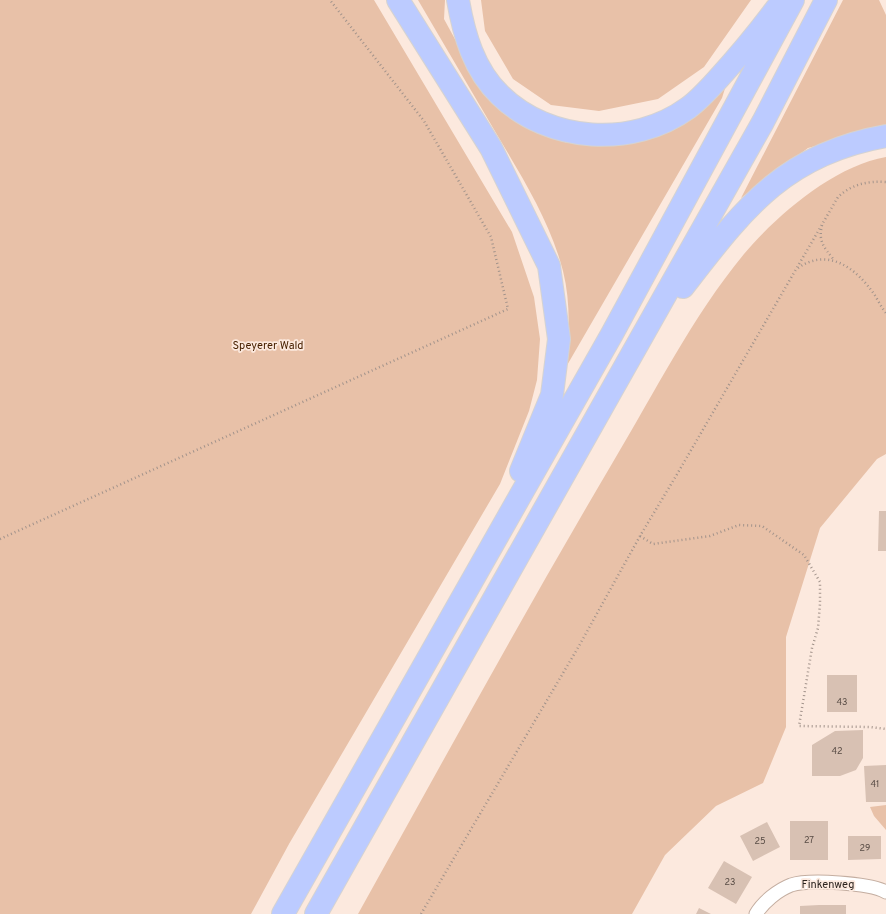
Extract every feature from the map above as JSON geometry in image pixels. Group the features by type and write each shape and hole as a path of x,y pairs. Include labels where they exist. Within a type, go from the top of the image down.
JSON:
{"highway":[{"path":"398,0 491,148 549,266 559,339 552,395 492,546"},
{"path":"458,0 463,29 472,53 481,70 500,95 518,111 543,124 570,132 602,136 632,133 659,125 688,109 704,94 746,48 783,0"},
{"path":"284,914 612,334 794,0"},
{"path":"316,914 763,122 826,0"},
{"path":"637,347 706,257 763,192 793,169 826,152 864,140 886,136"}],"street":[{"name":"Finkenweg","path":"756,914 768,899 792,885 861,884 886,892"}],"path":[{"path":"0,539 508,309 491,238 424,121 330,0"},
{"path":"421,914 575,653 640,536 838,197 847,188 860,183 886,182"},
{"path":"823,223 821,241 823,248 835,261"},
{"path":"796,269 807,261 819,258 835,261 844,265 856,274 874,294 886,313"},
{"path":"640,536 653,544 710,536 739,525 747,525 762,526 786,540 804,555 820,582 818,628 812,648 800,726 870,727 886,729"}],"green space":[{"name":"Speyerer Wald","path":"0,0 374,0 512,232 534,297 540,339 537,380 529,411 500,484 289,844 251,914 0,914"},
{"path":"418,0 445,0 444,19 481,87 534,130 564,142 595,146 623,144 727,82 722,98 566,367 568,307 566,283 551,235 525,183"},
{"path":"481,0 751,0 704,67 658,99 599,111 551,105 513,79 485,31"},
{"path":"843,0 879,0 886,15 886,127 808,148 741,198"},
{"path":"886,157 886,454 877,459 820,528 786,637 786,727 763,783 716,806 665,855 632,914 358,914 548,574 675,355 725,278 757,239 808,194 847,170 866,162"},
{"path":"886,805 886,830 874,816 870,807"}],"building":[{"path":"879,511 886,511 886,551 878,551"},
{"path":"827,675 857,675 857,712 827,712"},
{"path":"863,730 863,758 856,770 840,776 812,776 812,745 835,731"},
{"path":"886,765 886,802 866,802 864,766"},
{"path":"790,821 828,821 828,860 790,860"},
{"path":"767,822 780,847 753,861 740,836"},
{"path":"848,836 881,836 881,859 848,860"},
{"path":"724,861 752,877 736,904 708,888"},
{"path":"846,905 846,914 800,914 800,906"},
{"path":"699,908 711,914 696,914"}]}
